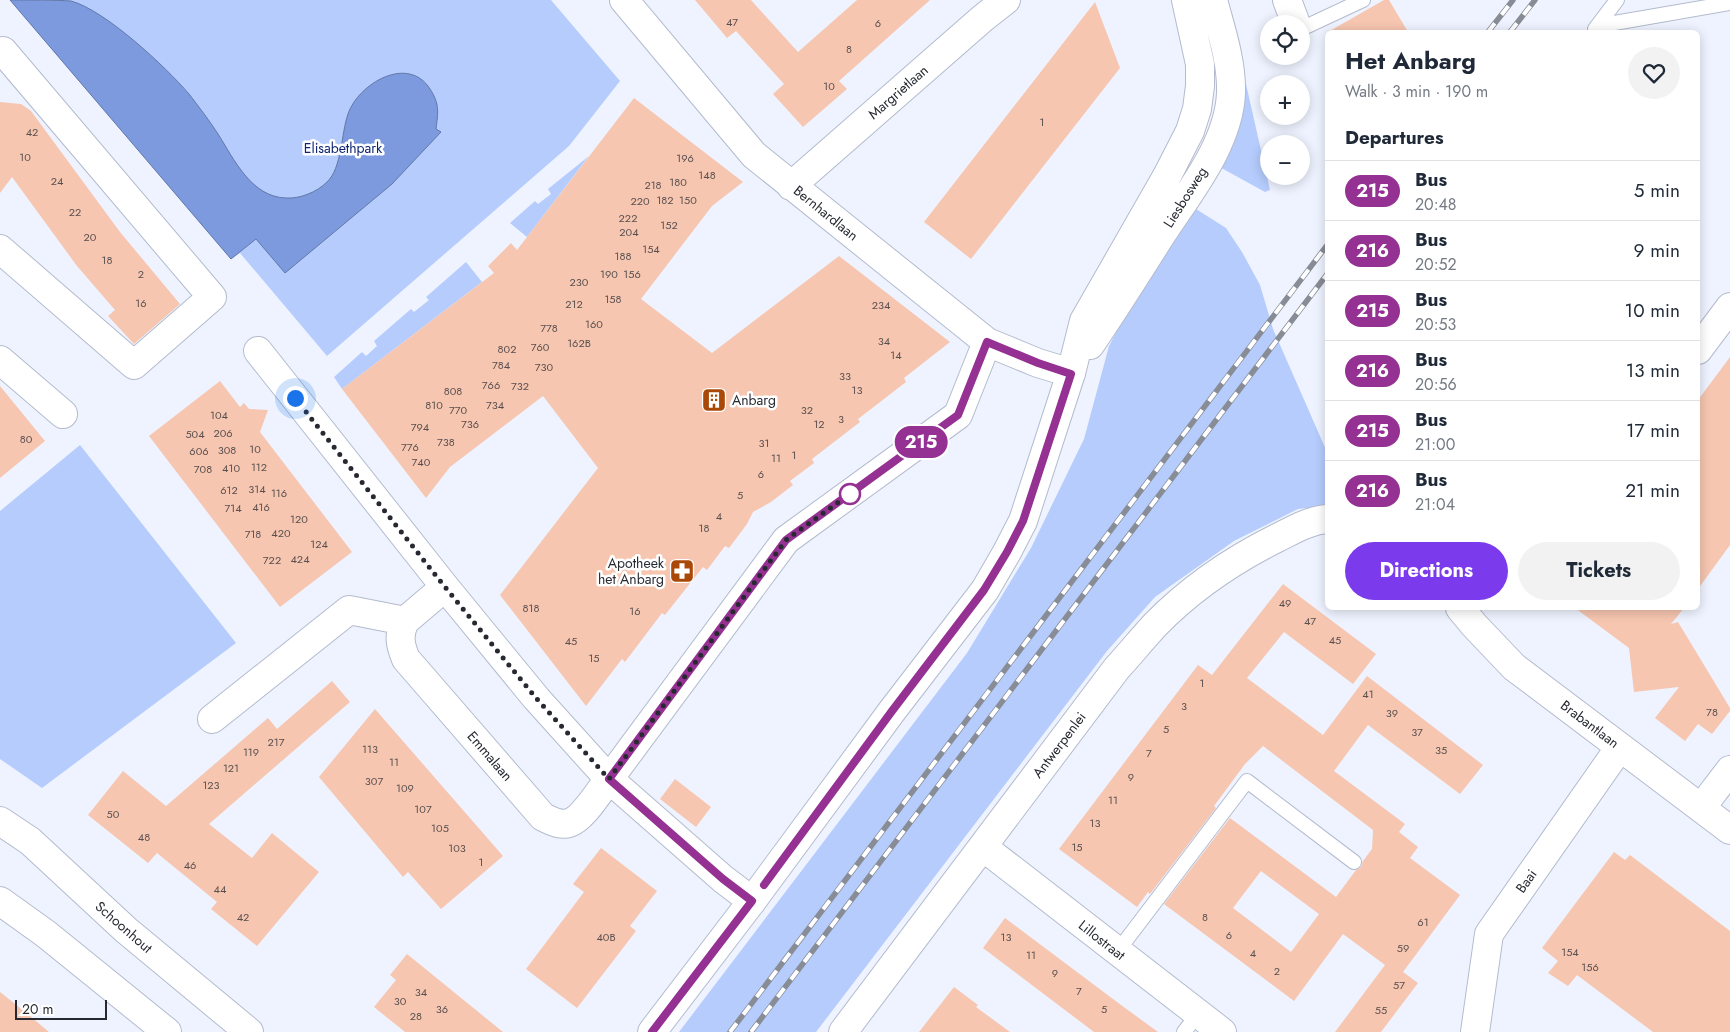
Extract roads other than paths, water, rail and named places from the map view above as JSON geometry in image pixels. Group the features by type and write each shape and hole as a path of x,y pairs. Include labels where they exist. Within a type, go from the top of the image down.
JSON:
{"street":[{"name":"Bernhardlaan","path":"624,0 754,156 987,342 1071,374"},
{"name":"Margrietlaan","path":"791,186 1006,0"},
{"name":"Liesbosweg","path":"652,1032 984,590 1003,560 1023,521 1071,374 1084,321 1177,158 1190,131 1200,86 1200,64 1186,0"},
{"name":"Liesbosweg","path":"1071,374 1194,185 1219,142 1228,118 1231,92 1229,67 1214,0"},
{"path":"1287,0 1293,15"},
{"path":"0,54 2,51 212,297 134,365 0,250"},
{"path":"1700,347 1730,307"},
{"path":"609,779 786,540 958,415 987,342"},
{"path":"258,351 445,587 536,698 609,779 723,879 752,901"},
{"path":"0,360 63,414"},
{"name":"Antwerpenlei","path":"843,1032 1117,668 1156,624 1188,595 1262,545 1299,527 1325,520"},
{"path":"212,719 349,610 405,620 445,587"},
{"name":"Brabantlaan","path":"1466,610 1474,625 1514,667 1730,830"},
{"name":"Emmalaan","path":"405,620 400,631 400,647 406,659 543,817 556,823 569,823 580,816 609,779"},
{"name":"Baai","path":"1475,1032 1489,934 1620,747"},
{"path":"1701,808 1730,770"},
{"name":"Schoonhout","path":"0,821 30,841 126,930 249,1032"},
{"name":"Lillostraat","path":"983,847 1117,952 1191,1023 1222,1032"},
{"path":"0,902 46,934 167,1032"}],"lane":[{"path":"1310,26 1363,0"},
{"path":"1595,29 1617,0"},
{"path":"1595,29 1730,4"},
{"path":"1117,952 1248,781 1354,862"}],"railway":[{"path":"1490,30 1513,0"},
{"path":"1512,30 1535,0"},
{"path":"730,1032 1325,248"},
{"path":"751,1032 1325,277"}],"place":[{"name":"Anbarg","path":"714,400"},
{"name":"Apotheek het Anbarg","path":"682,571"}],"park label":[{"name":"Elisabethpark","path":"343,148"}]}
